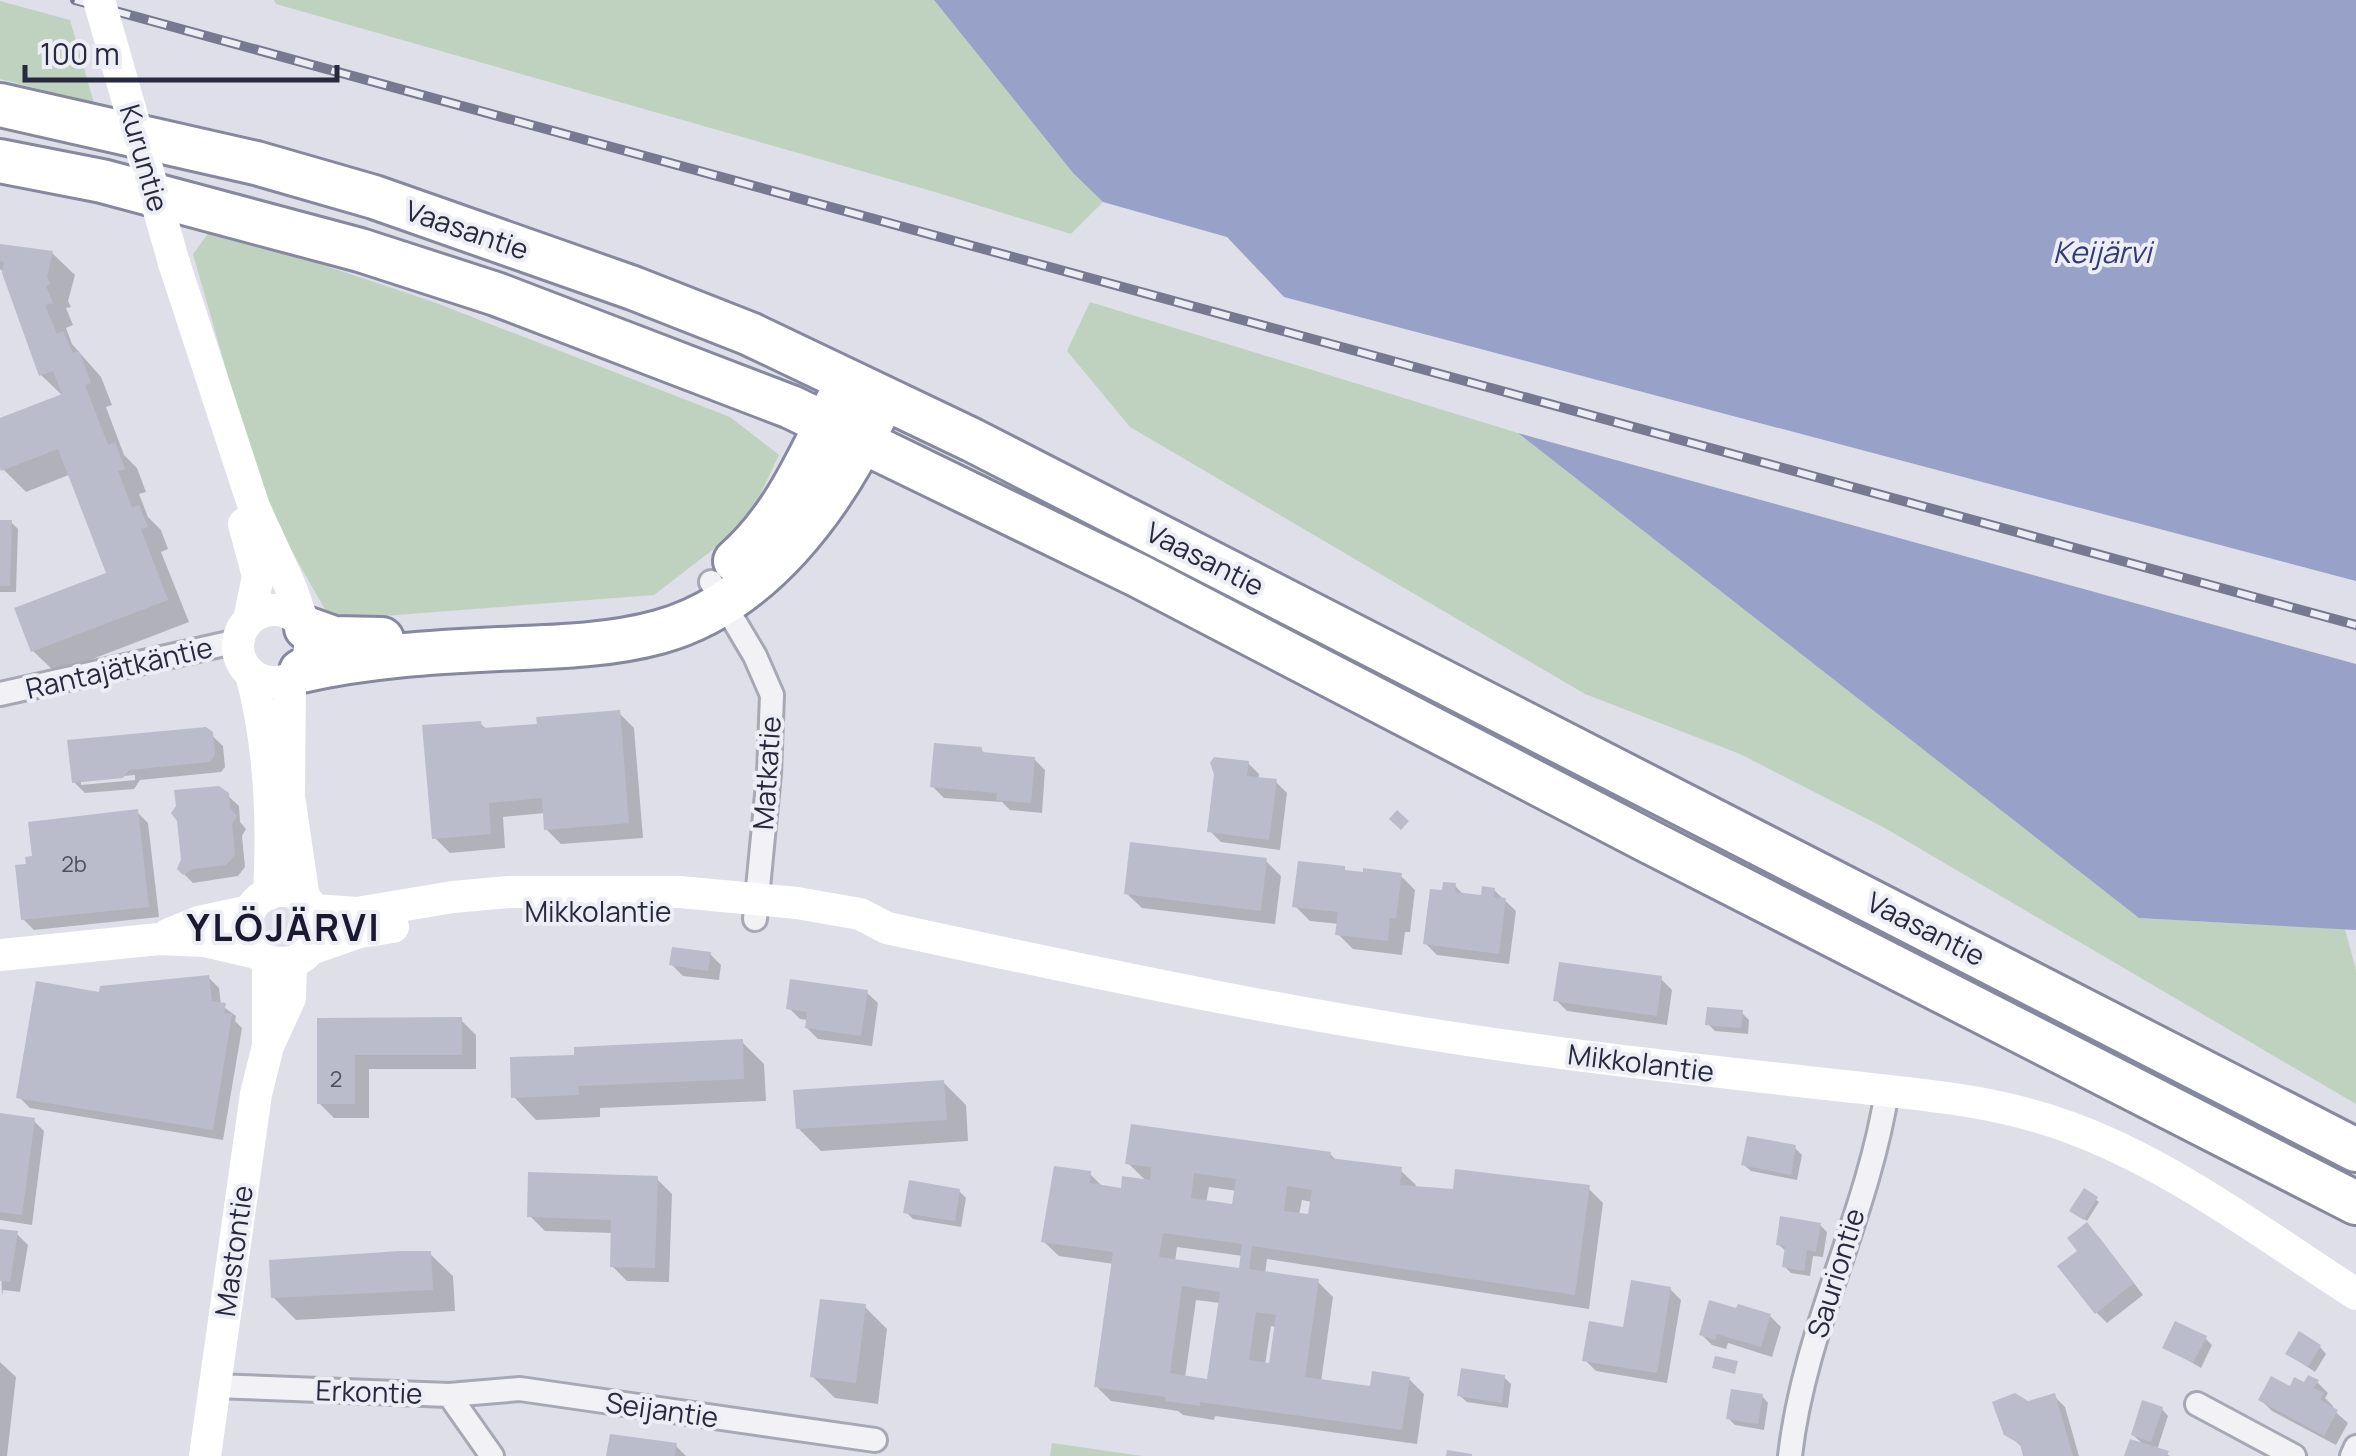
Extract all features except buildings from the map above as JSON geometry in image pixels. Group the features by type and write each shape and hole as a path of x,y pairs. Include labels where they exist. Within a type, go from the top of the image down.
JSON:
{"highway":[{"name":"Vaasantie","path":"0,105 256,163 374,197 633,288 750,334 866,389 2356,1150"},
{"name":"Vaasantie","path":"0,161 102,181 360,250 584,327 791,407 1139,576 2356,1203"},
{"path":"296,675 335,663 636,637 676,626 717,593 844,432 866,389"},
{"path":"304,626 334,638 368,640 616,622 717,593"}],"main road":[{"name":"Kuruntie","path":"99,0 190,317 254,507 304,626"},
{"name":"Kuruntie","path":"190,317 198,372 254,553 257,588 244,631"},
{"path":"273,610 286,612 304,626 311,650 296,675 289,796 308,905 318,923 282,956 246,932 260,902 271,852 264,724 251,674 239,656 244,631 260,612 273,610"},
{"path":"251,674 270,682 296,675"},
{"path":"159,938 287,892 308,905"},
{"name":"Mikkolantie","path":"308,905 358,913 509,892 680,892 863,931 887,928 1107,977 1275,1009 1552,1052 1887,1090 2015,1110 2088,1134 2165,1172 2356,1294"},
{"name":"Mikkolantie","path":"282,956 360,932 509,912 755,909"},
{"path":"0,955 159,938 282,956"},
{"name":"Mastontie","path":"205,1456 256,1094 282,956"}],"street":[{"name":"Matkatie","path":"717,593 755,656 772,694 770,774 755,909"},
{"name":"Rantajätkäntie","path":"0,694 244,631"},
{"name":"Sauriontie","path":"1790,1456 1795,1405 1876,1143 1887,1090"},
{"name":"Erkontie","path":"214,1386 448,1394 492,1456"},
{"name":"Seijantie","path":"448,1394 520,1389 875,1440"},
{"path":"2197,1404 2294,1456"},
{"path":"2352,1456 2356,1447"}],"green space":[{"path":"274,0 934,0 1073,173 1103,202 1071,234 276,4"},
{"path":"0,1 70,20 94,103 0,79"},
{"path":"212,228 431,301 730,417 779,455 746,524 654,595 331,620 264,502 193,254"},
{"path":"1090,302 1518,433 2139,918 2345,929 2356,970 2356,1104 1883,827 1740,754 1585,694 1130,427 1067,351"},
{"path":"1052,1443 1142,1456 1050,1456"}],"water":[{"name":"Keijärvi","path":"934,0 2356,0 2356,581 1284,297 1227,237 1103,202 1073,173"},
{"path":"1518,433 2356,664 2356,930 2139,918"}],"railway":[{"path":"75,0 2356,625"}],"district":[{"name":"YLÖJÄRVI","path":"284,928"}]}
